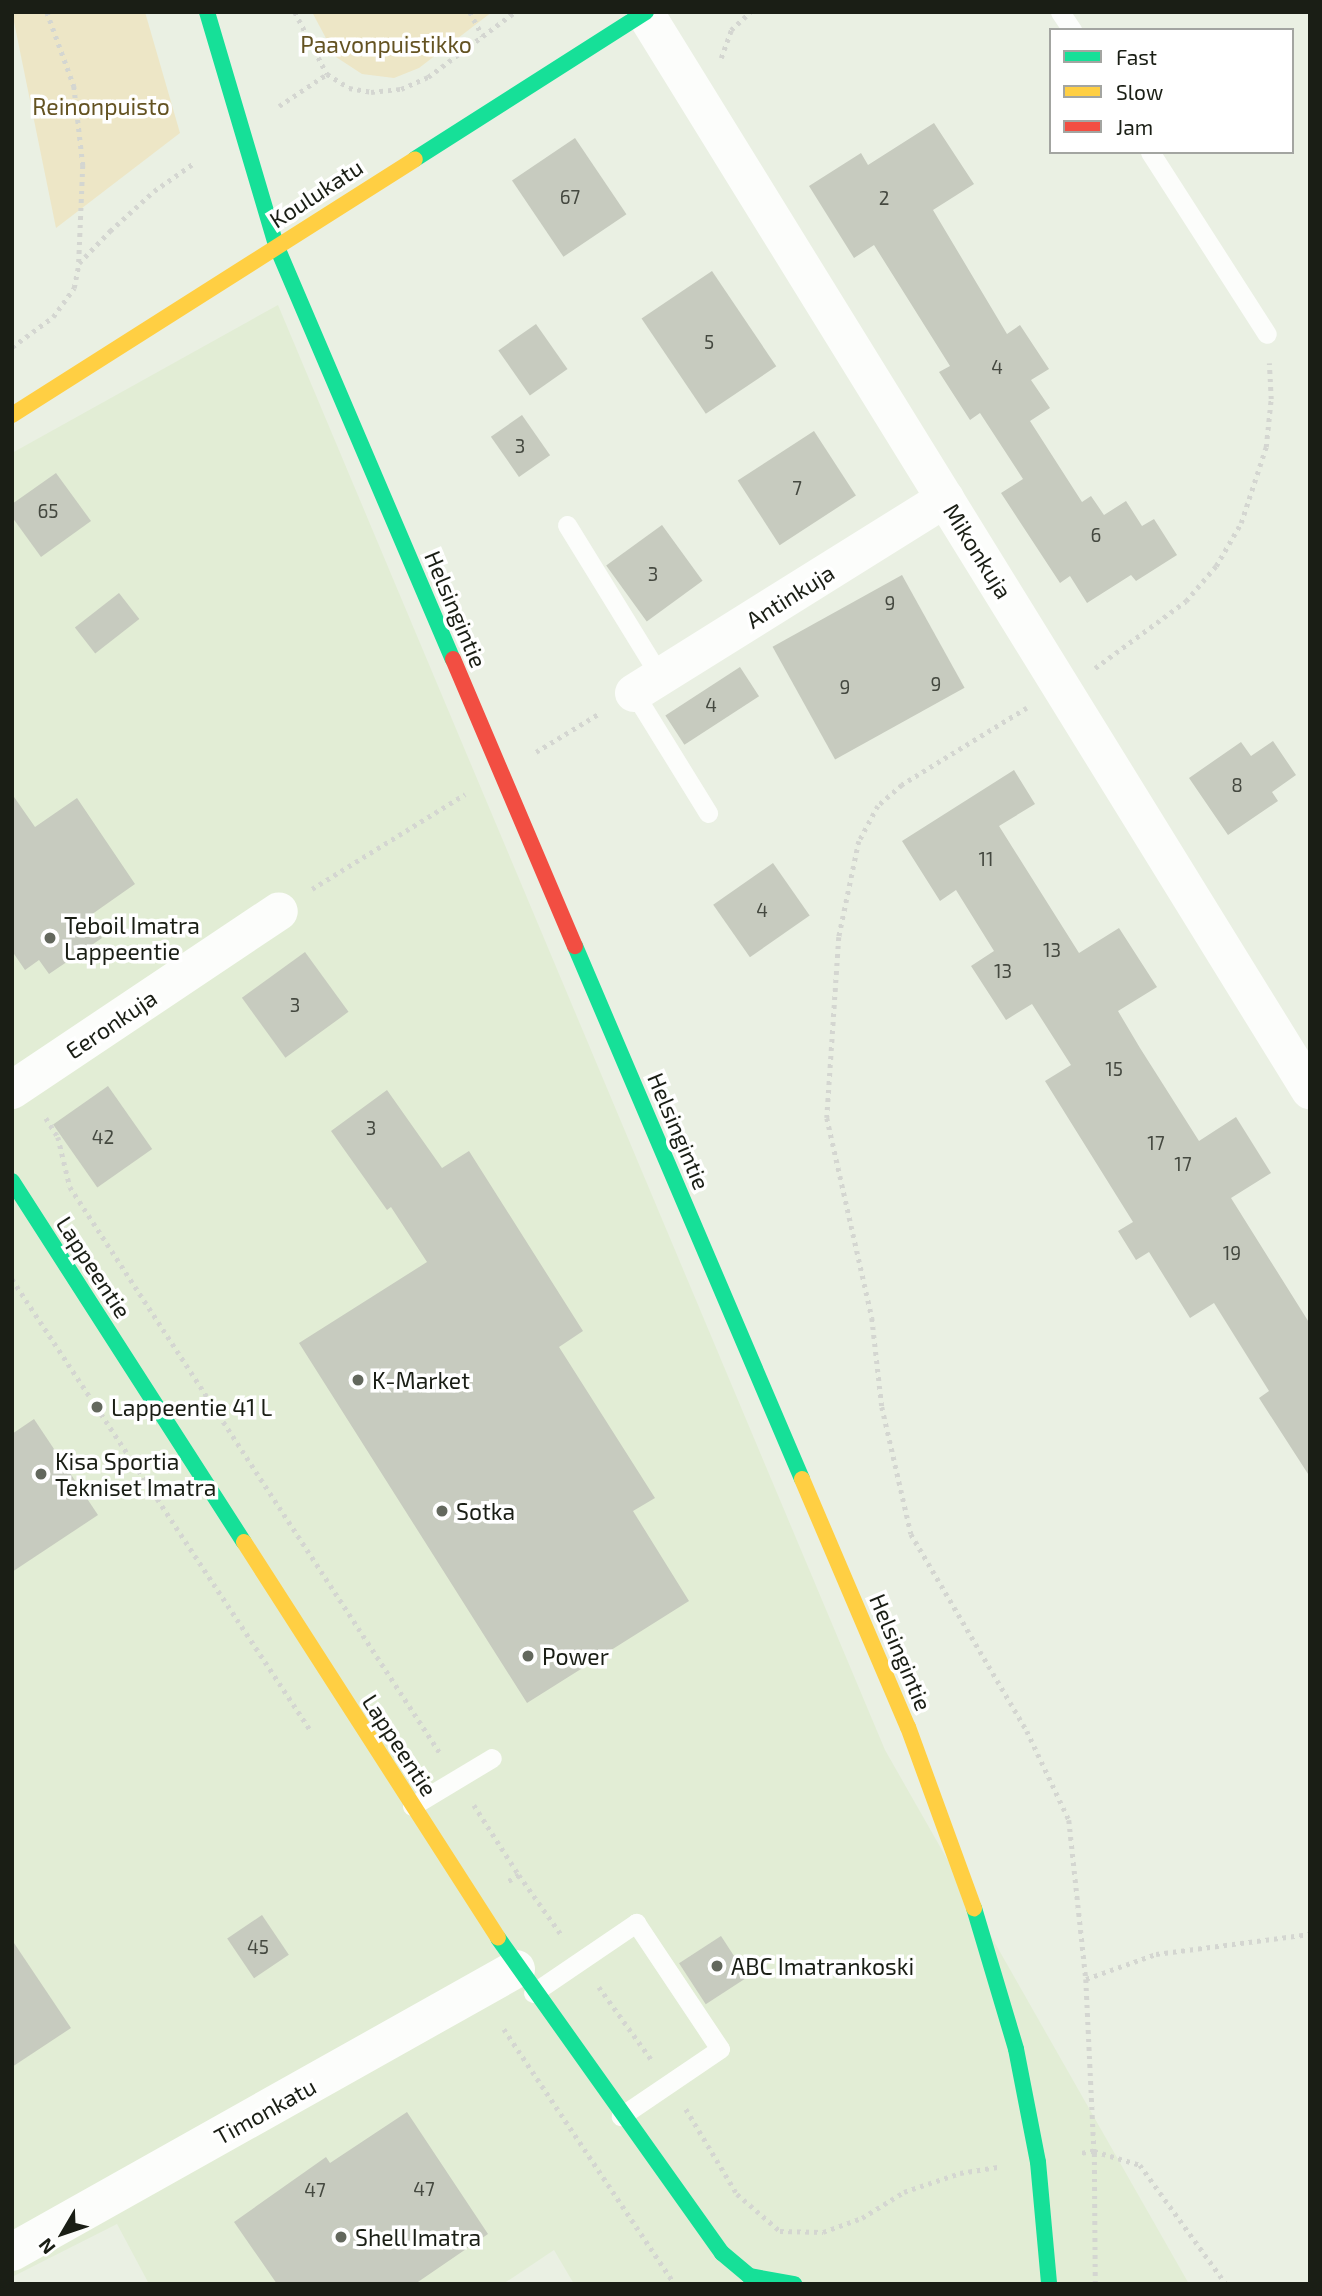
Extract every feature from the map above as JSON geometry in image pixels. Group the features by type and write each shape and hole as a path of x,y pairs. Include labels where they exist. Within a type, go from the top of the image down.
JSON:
{"main road":[{"name":"Helsingintie","path":"207,12 276,245 908,1727 976,1912 1016,2049 1038,2162 1049,2284"},
{"name":"Koulukatu","path":"12,415 276,245 646,13"},
{"name":"Lappeentie","path":"12,1181 525,1981 722,2253 746,2280 794,2284"}],"street":[{"name":"Mikonkuja","path":"646,13 1310,1090"},
{"name":"Antinkuja","path":"647,685 946,499"},
{"name":"Eeronkuja","path":"18,1086 279,911"},
{"name":"Timonkatu","path":"12,2252 525,1981"}],"lane":[{"path":"1060,12 1071,28"},
{"path":"1151,154 1267,334"},
{"path":"567,525 708,813"},
{"path":"412,1806 492,1758"},
{"path":"525,1981 580,1961 636,1923 720,2049 621,2116"}],"path":[{"path":"12,347 52,317 74,288 79,263 83,165 74,86 47,12"},
{"path":"295,12 327,74 349,88 371,93 401,89 428,77 515,12"},
{"path":"470,12 483,36"},
{"path":"273,110 327,74"},
{"path":"79,263 154,191 194,163"},
{"path":"1096,2284 1094,2151 1086,1979 1069,1819 1027,1731 911,1534 882,1407 872,1318 827,1118 839,937 859,841 878,806 902,785 1154,628 1216,566 1241,523 1266,447 1271,400 1267,334"},
{"path":"279,911 501,772 647,685"},
{"path":"18,1086 58,1138 70,1187 519,1875 702,2132 737,2194 779,2231 822,2232 862,2218 904,2192 960,2173 1094,2151 1140,2165 1226,2284"},
{"path":"474,1903 519,1875"},
{"path":"1086,1979 1156,1954 1310,1934"}],"shaded area":[{"path":"278,305 885,1750 1189,2284 574,2284 554,2250 503,2284 149,2284 117,2224 12,2277 12,453"}],"green space":[{"name":"Reinonpuisto","path":"12,12 145,12 180,133 56,228"},
{"name":"Paavonpuistikko","path":"312,12 492,12 419,68 394,78 362,74 336,57"}],"building":[{"path":"934,123 974,184 933,210 1007,334 1020,325 1049,369 1031,380 1050,408 1030,421 1082,502 1091,496 1104,515 1126,501 1142,526 1154,519 1177,555 1136,581 1131,575 1087,603 1070,576 1060,583 1001,493 1023,479 980,413 970,420 939,372 950,366 874,245 854,258 809,186 861,153 868,165"},
{"path":"575,138 626,214 563,257 512,180"},
{"path":"712,271 776,366 706,414 642,319"},
{"path":"536,324 568,369 530,395 498,350"},
{"path":"522,415 550,455 519,477 491,437"},
{"path":"814,431 856,496 780,545 738,481"},
{"path":"56,473 91,521 41,557 12,517 12,504"},
{"path":"662,525 703,581 647,621 606,566"},
{"path":"902,575 965,688 835,760 773,647"},
{"path":"119,593 139,619 95,653 75,627"},
{"path":"740,667 759,696 684,745 665,715"},
{"path":"1273,741 1296,775 1272,792 1278,801 1228,835 1189,778 1241,742 1251,756"},
{"path":"1014,770 1035,804 999,826 1079,953 1119,928 1157,987 1118,1011 1140,1048 1199,1141 1236,1117 1271,1173 1231,1198 1310,1324 1310,1477 1259,1398 1269,1391 1214,1303 1190,1318 1149,1252 1136,1260 1118,1231 1133,1222 1045,1081 1071,1065 1032,1004 1006,1020 971,966 994,951 956,890 940,901 902,841"},
{"path":"12,794 35,827 77,798 135,884 88,917 102,938 49,974 39,960 25,970 12,951"},
{"path":"773,863 810,915 750,957 713,905"},
{"path":"305,952 348,1012 285,1058 242,998"},
{"path":"108,1086 152,1149 97,1188 53,1124"},
{"path":"387,1090 442,1168 469,1151 583,1331 559,1347 655,1498 633,1511 689,1601 527,1703 299,1343 427,1262 391,1207 387,1210 331,1131"},
{"name":"Kisa Sportia Tekniset Imatra","path":"34,1419 98,1515 12,1572 12,1434"},
{"path":"262,1915 289,1955 254,1978 227,1938"},
{"path":"721,1936 748,1977 706,2004 679,1963"},
{"path":"12,1940 71,2028 12,2067"},
{"path":"407,2112 488,2234 415,2284 277,2284 234,2222 326,2157 330,2163"}],"traffic: fast":[{"path":"207,12 276,245 453,659"},
{"path":"415,159 646,12"},
{"path":"575,946 802,1479"},
{"path":"12,1181 244,1542"},
{"path":"974,1908 1016,2049 1038,2162 1049,2284"},
{"path":"498,1938 722,2253 749,2276 794,2284"}],"traffic: slow":[{"path":"12,415 415,159"},
{"path":"802,1479 908,1727 974,1908"},
{"path":"244,1542 498,1938"}],"traffic: jam":[{"path":"453,659 575,946"}],"place":[{"name":"Teboil Imatra Lappeentie","path":"50,938"},
{"name":"K-Market","path":"358,1380"},
{"name":"Lappeentie 41 L","path":"97,1407"},
{"name":"Kisa Sportia Tekniset Imatra","path":"41,1474"},
{"name":"Sotka","path":"442,1511"},
{"name":"Power","path":"528,1656"},
{"name":"ABC Imatrankoski","path":"717,1966"},
{"name":"Shell Imatra","path":"341,2237"}]}
